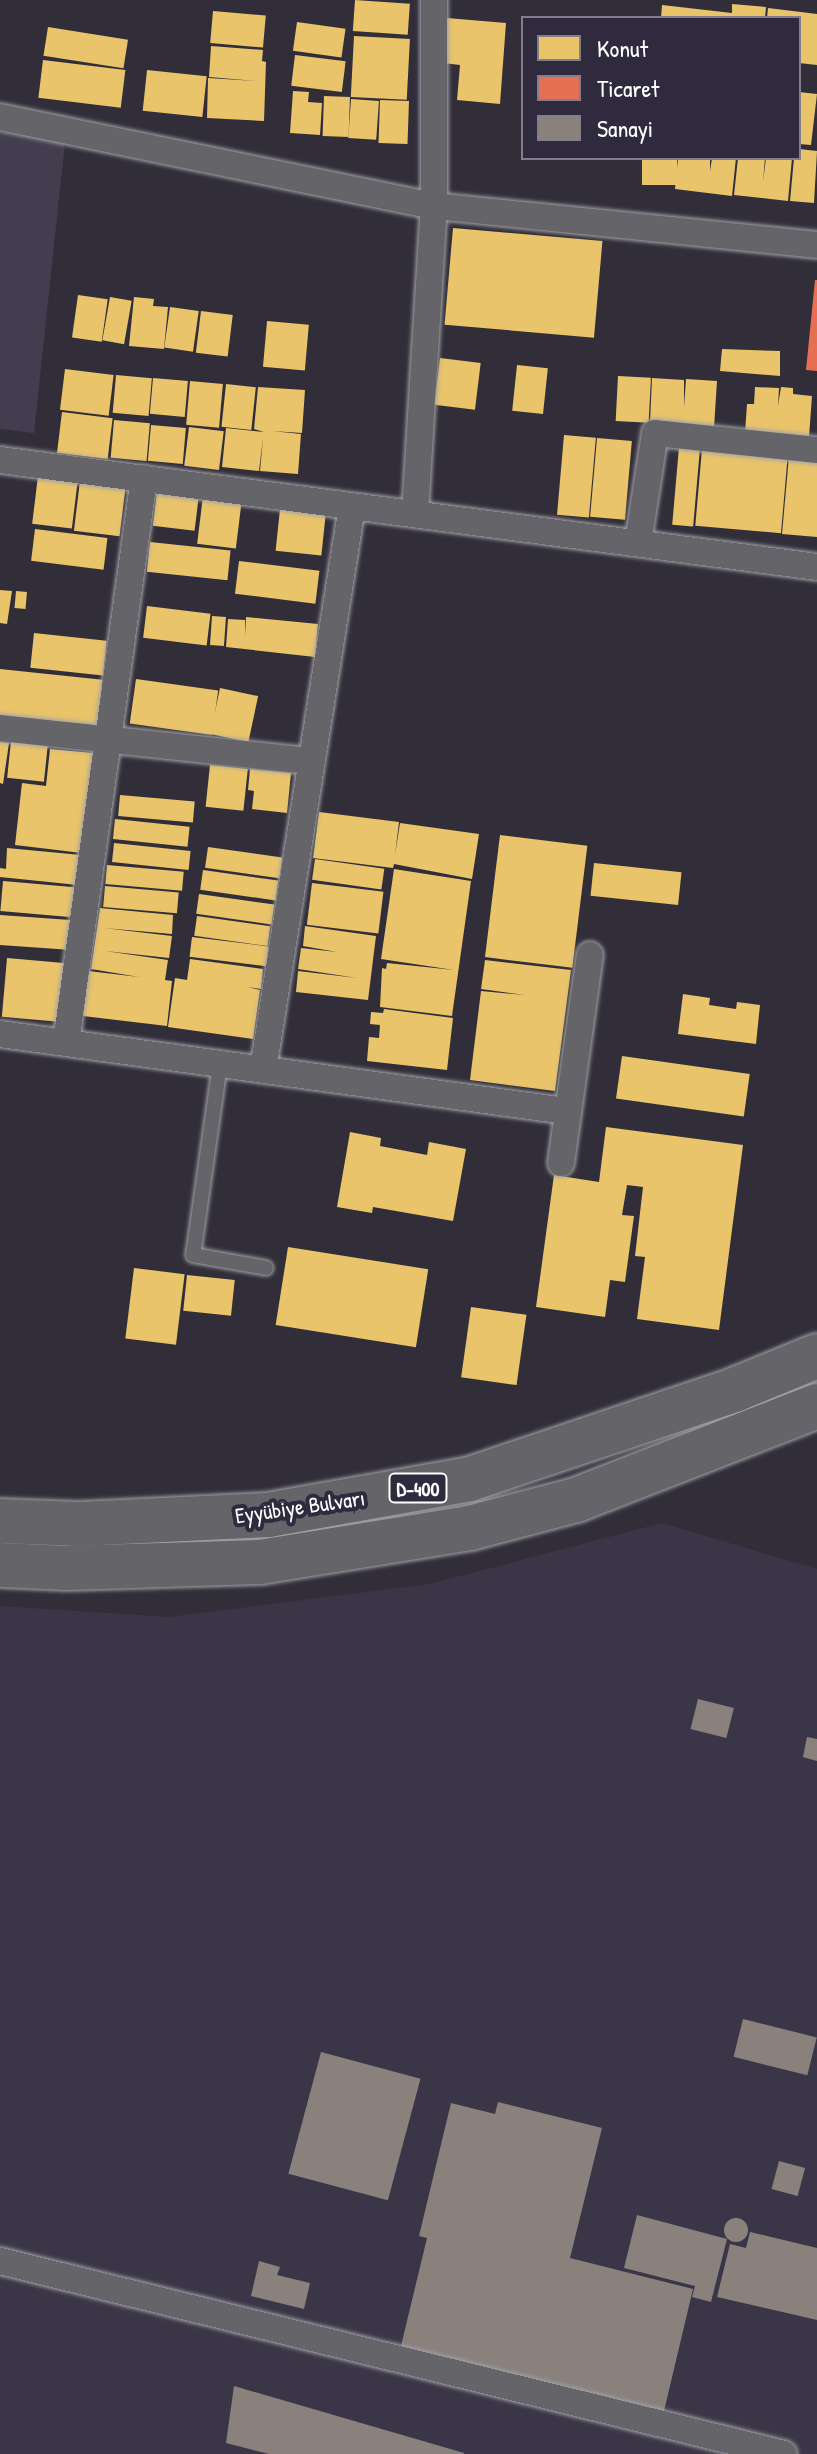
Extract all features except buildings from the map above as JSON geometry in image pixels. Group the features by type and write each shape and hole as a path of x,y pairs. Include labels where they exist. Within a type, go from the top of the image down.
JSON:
{"highway":[{"name":"Eyyübiye Bulvarı","path":"0,1521 79,1524 268,1515 470,1479 734,1390 817,1356"},
{"name":"D-400","path":"0,1565 67,1568 260,1562 470,1528 576,1500 817,1406"}],"street":[{"path":"415,514 434,206 434,0"},
{"path":"0,117 434,206 817,245"},
{"path":"638,543 655,433 817,450"},
{"path":"0,460 817,567"},
{"path":"66,1043 144,478"},
{"path":"263,1070 352,506"},
{"path":"0,728 310,761"},
{"path":"561,1163 590,955"},
{"path":"0,1034 566,1111"},
{"path":"0,2261 784,2454"}],"lane":[{"path":"220,1064 193,1255 266,1268"}],"shaded area":[{"path":"0,132 65,142 34,433 0,429"},
{"path":"662,1523 817,1569 817,2454 0,2454 0,1606 168,1617 430,1584"}]}
